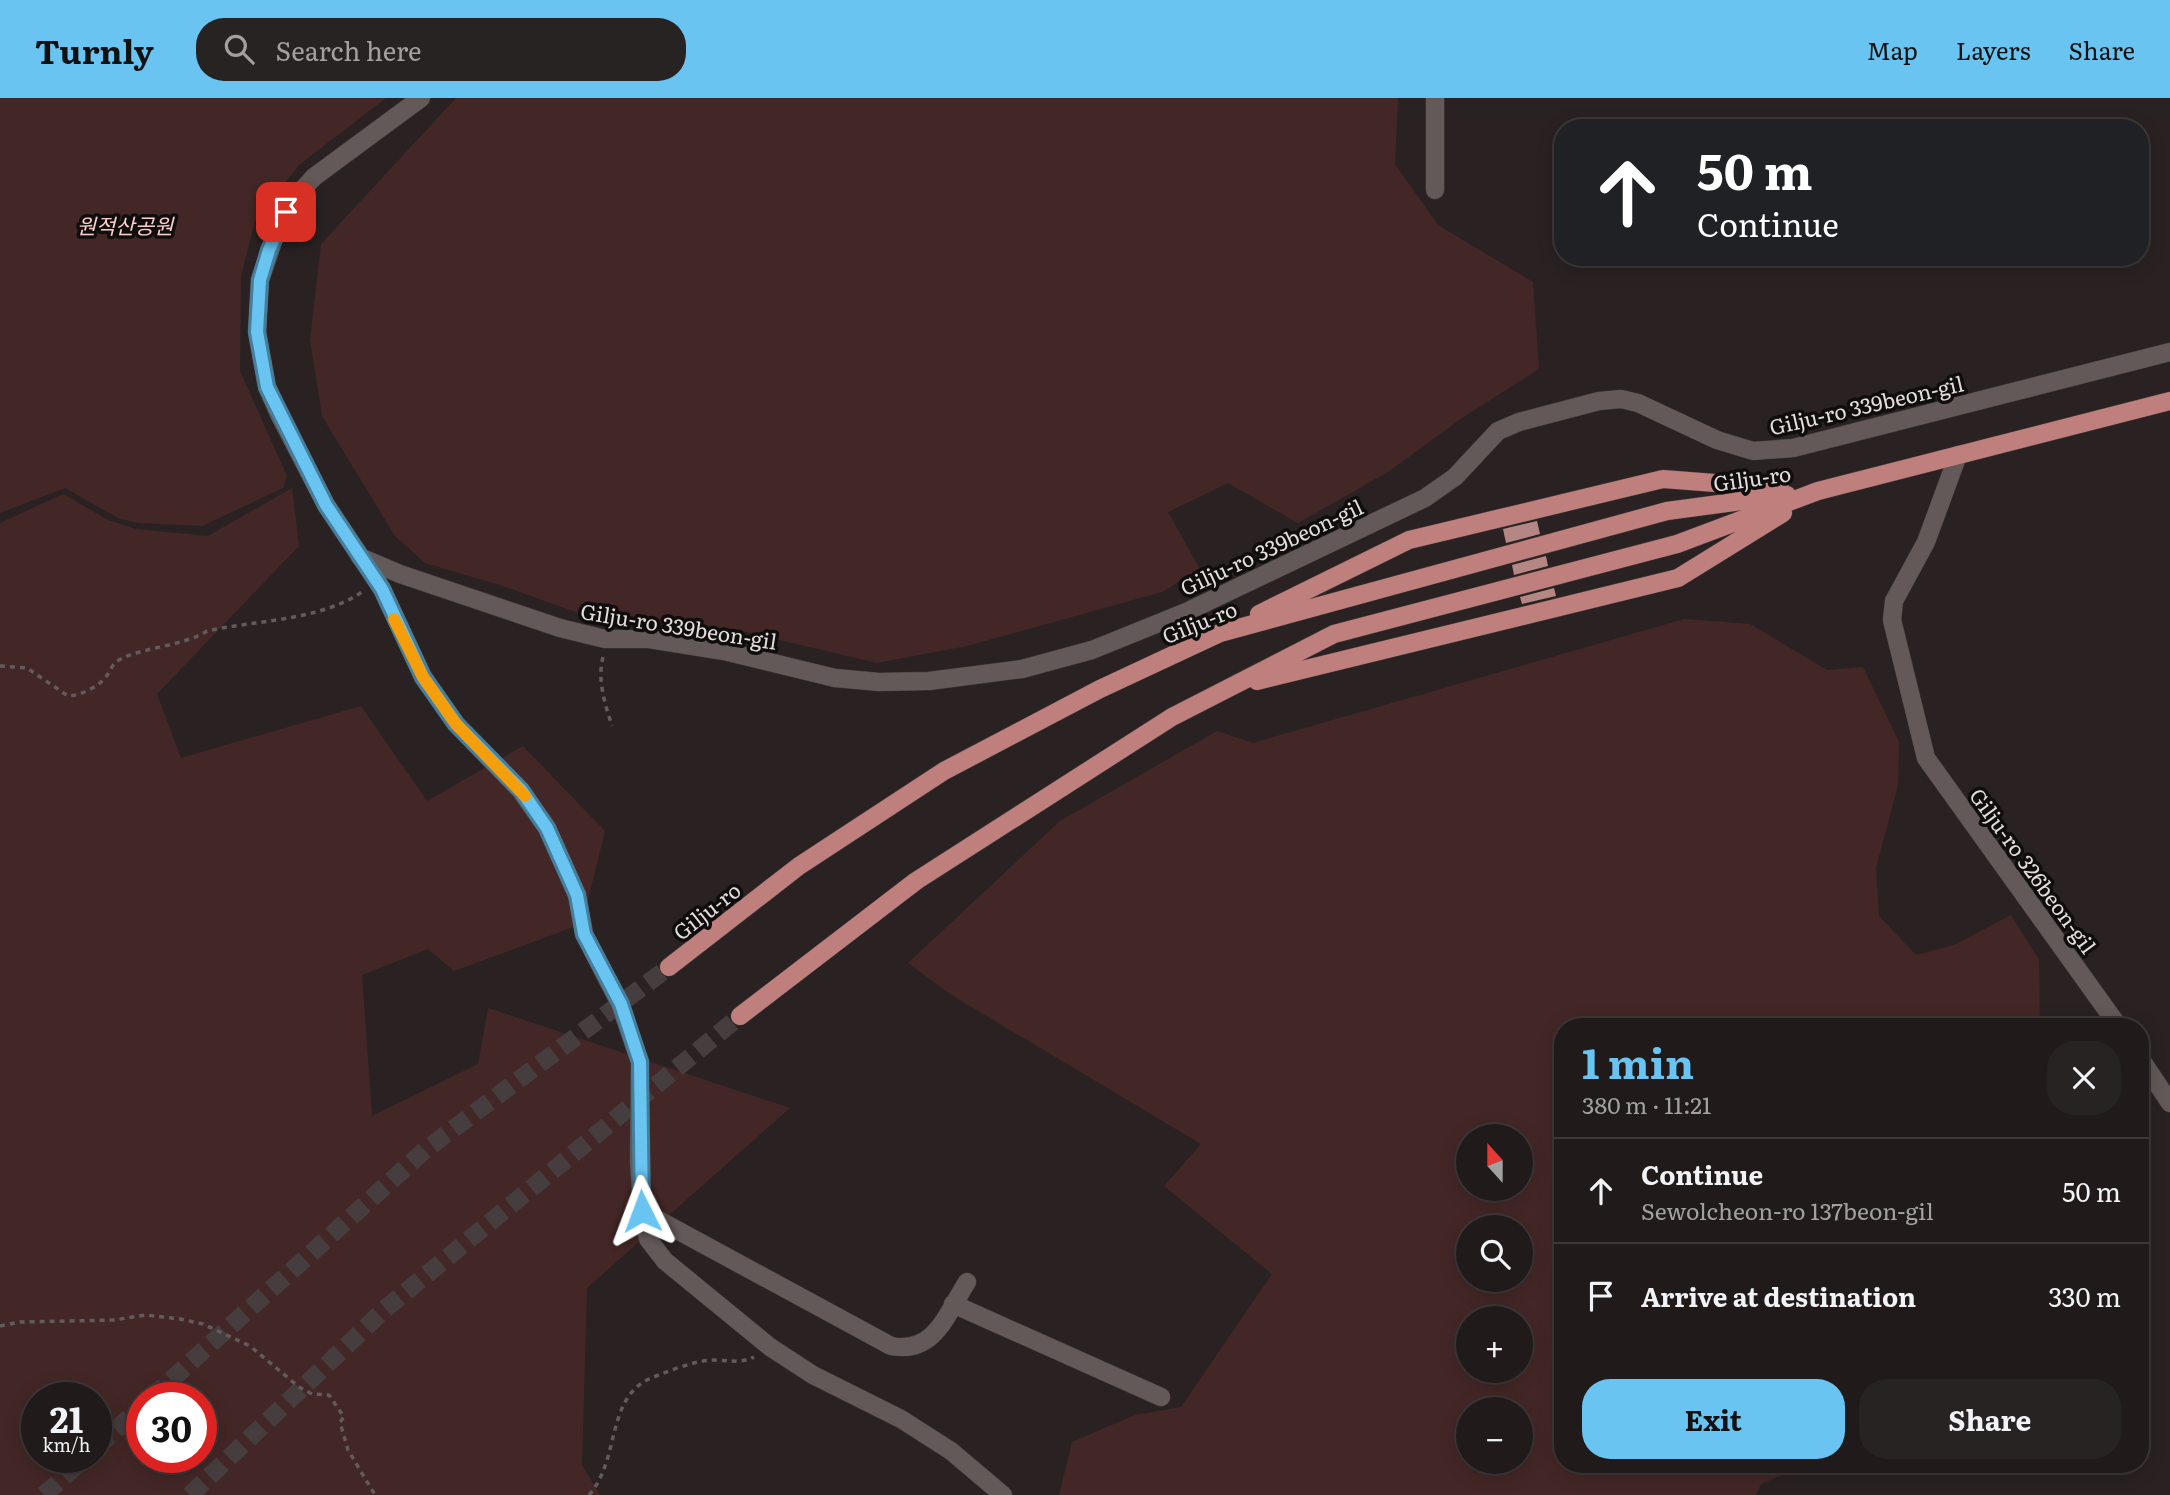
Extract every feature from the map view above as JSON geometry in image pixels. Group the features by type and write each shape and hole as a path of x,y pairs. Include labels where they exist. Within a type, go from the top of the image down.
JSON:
{"main road":[{"name":"Gilju-ro","path":"740,1016 916,881 1172,717 1334,634 1677,544 1818,491 2170,401"},
{"path":"1220,634 1409,540 1663,479 1818,491"},
{"name":"Gilju-ro","path":"669,967 799,866 944,771 1100,689 1220,634 1667,511 1818,491"},
{"path":"1229,688 1678,578 1818,491"}],"street":[{"path":"421,98 322,171 300,192 279,225 260,280 257,332 267,387 326,505 375,580 429,686 456,724 521,790 547,828 577,895 588,945 621,1004 640,1062 642,1211 649,1239 665,1261 770,1347 813,1375 901,1419 951,1451 1003,1495"},
{"path":"1435,98 1435,190"},
{"name":"Gilju-ro 339beon-gil","path":"360,557 400,574 560,628 605,639 649,639 724,651 835,678 879,682 929,681 1022,669 1093,650 1186,612 1425,498 1455,477 1499,431 1519,422 1598,401 1621,399 1638,403 1717,440 1753,451 1793,448 2170,352"},
{"name":"Gilju-ro 326beon-gil","path":"1958,455 1926,542 1894,601 1894,629 1919,736 1926,758 2113,1018"},
{"path":"2149,1069 2168,1093"},
{"path":"642,1211 891,1346 910,1349 923,1344 967,1282"},
{"path":"953,1304 1161,1397"}],"path":[{"path":"0,666 27,668 68,696 76,696 105,679 116,663 172,644 191,642 207,631 323,609 350,600 375,580"},
{"path":"612,726 604,700 600,669 604,653 618,639"},
{"path":"0,1326 20,1322 114,1320 146,1315 203,1324 250,1346 299,1387 312,1394 330,1395 344,1417 340,1422 348,1450 375,1495"},
{"path":"589,1495 612,1453 619,1412 634,1389 649,1379 710,1360 729,1363 751,1359 770,1347"}],"green space":[{"name":"원적산공원","path":"0,98 386,98 299,165 255,222 241,276 240,371 287,476 283,488 202,526 138,523 118,518 65,488 0,513"},
{"path":"456,98 1398,98 1395,164 1438,225 1533,282 1539,369 1465,416 1388,472 1298,523 1228,483 1168,512 1200,569 1162,592 967,646 877,663 734,629 598,620 500,585 425,563 395,536 322,416 310,340 321,244"},
{"path":"292,488 299,546 157,694 181,758 361,706 427,801 523,746 605,831 582,924 454,971 428,949 362,975 372,1116 478,1064 488,1008 790,1108 587,1288 582,1465 600,1495 0,1495 0,523 63,494 108,520 136,529 208,536"},
{"path":"1684,619 1750,624 1827,670 1863,667 1899,742 1898,785 1876,868 1879,916 1916,955 1954,945 2011,915 2039,960 2040,1018 1554,1018 1554,1473 1787,1473 1761,1484 1756,1495 1059,1495 1072,1442 1135,1415 1181,1407 1272,1274 1164,1186 1201,1144 953,996 908,963 1060,821 1217,731 1253,743"}],"building":[{"path":"1537,521 1540,534 1506,543 1503,529"},
{"path":"1546,556 1548,566 1514,575 1512,565"},
{"path":"1554,588 1556,596 1522,604 1520,597"}],"tunnel":[{"path":"169,1382 425,1150 669,967"},
{"path":"190,1495 385,1309 740,1016"},
{"path":"112,1433 126,1421"},
{"path":"44,1495 68,1473"}],"slow traffic":[{"path":"394,619 423,677 456,724 525,796"}],"route":[{"path":"286,212 269,250 260,280 257,332 267,387 326,505 382,589 402,637 423,677 456,724 521,790 547,828 577,895 584,934 593,956 621,1004 640,1062 639,1162 642,1211"}]}
